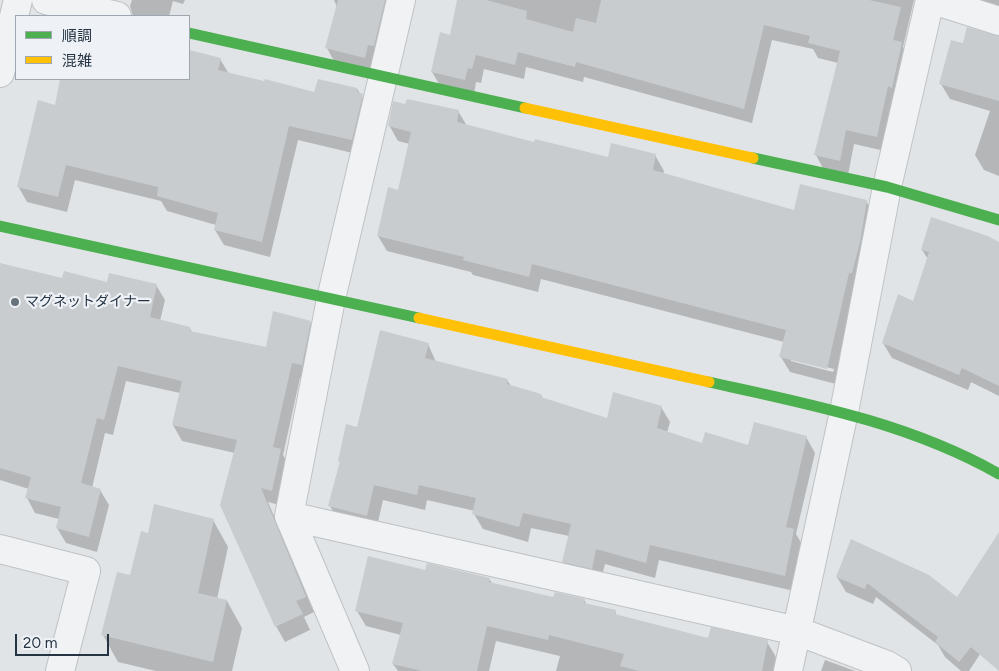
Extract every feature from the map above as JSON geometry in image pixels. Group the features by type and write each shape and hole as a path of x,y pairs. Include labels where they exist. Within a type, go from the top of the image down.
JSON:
{"street":[{"path":"0,73 18,0"},
{"path":"46,0 113,15"},
{"path":"355,671 289,516 331,299 402,0"},
{"path":"788,671 844,412 887,187 932,0 999,21"},
{"path":"190,33 384,78 887,187 999,220"},
{"path":"0,226 844,412 902,428 975,460 999,474"},
{"path":"289,516 797,631 878,661 897,671"},
{"path":"0,549 86,571 60,671"}],"building":[{"path":"338,0 385,0 374,46 368,45 365,58 325,48"},
{"path":"457,0 486,0 527,11 526,19 573,32 576,18 596,23 601,0 869,0 901,7 893,40 902,42 892,88 888,86 877,137 846,130 840,161 814,155 840,51 808,43 810,36 764,25 744,109 576,62 575,67 518,52 515,65 476,55 472,69 468,68 465,80 431,72 440,32 450,35"},
{"path":"967,27 999,36 999,101 939,84 951,40 963,43"},
{"path":"190,50 221,58 218,70 264,81 265,79 314,92 318,79 357,88 357,92 363,94 352,140 289,126 262,242 214,230 218,213 157,196 158,187 66,165 58,197 17,187 38,100 55,105 60,80 190,80"},
{"path":"407,99 459,110 457,122 534,142 535,139 608,157 611,143 656,154 653,170 794,210 800,184 867,200 860,242 852,273 849,273 827,369 779,357 786,330 532,264 529,277 463,260 464,257 377,236 388,187 398,190 411,132 388,126 393,101 405,104"},
{"path":"931,217 988,236 999,242 999,386 962,368 959,375 882,343 898,294 913,301 929,252 921,250"},
{"path":"0,263 62,278 64,271 107,282 109,273 157,284 150,317 190,327 190,331 266,347 273,311 311,321 302,365 292,363 273,447 281,449 272,491 261,488 306,597 296,601 303,614 275,627 220,505 237,440 172,425 182,381 118,366 104,420 97,418 81,483 101,489 89,537 56,528 61,507 25,498 31,477 0,468"},
{"path":"380,330 429,343 425,358 508,379 507,384 607,418 613,392 662,406 657,428 702,443 705,432 748,445 754,422 807,436 786,527 794,529 785,576 650,545 646,563 596,549 592,569 562,562 571,524 523,513 519,527 472,514 476,498 419,485 417,495 374,485 367,516 328,506 340,461 338,461 346,424 357,427"},
{"path":"154,504 214,519 198,593 227,600 213,662 101,635 117,572 130,575 141,531 148,533"},
{"path":"999,532 999,671 971,647 959,662 935,642 938,637 867,583 865,589 836,577 851,539 929,575 957,597"},
{"path":"368,556 425,570 427,563 490,578 489,582 553,597 555,592 585,599 584,603 616,610 615,614 708,638 711,627 768,640 762,671 639,671 620,666 624,654 549,635 548,640 487,626 477,671 422,671 392,664 403,623 355,611"}],"traffic: fast":[{"path":"190,33 525,108"},
{"path":"753,158 887,187 999,220"},
{"path":"0,226 419,318"},
{"path":"709,382 821,407 894,428 965,456 999,474"}],"traffic: slow":[{"path":"525,108 753,158"},
{"path":"419,318 709,382"}],"place":[{"name":"マグネットダイナー","path":"15,302"}]}
